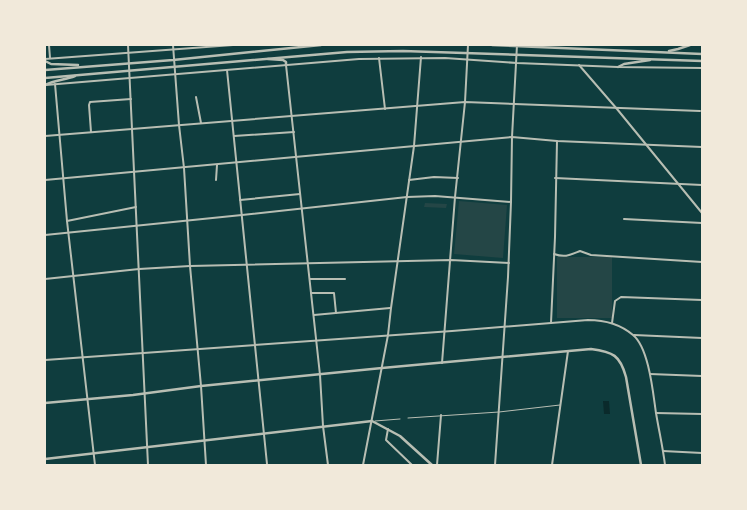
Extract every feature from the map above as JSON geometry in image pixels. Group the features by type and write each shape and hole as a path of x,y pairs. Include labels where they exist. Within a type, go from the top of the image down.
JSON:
{"street":[{"path":"49,45 50,58"},
{"path":"128,45 148,465"},
{"path":"173,45 178,125 184,168 190,266 201,386 206,465"},
{"path":"87,66 50,64 45,60 50,58 233,45"},
{"path":"45,70 173,60 321,45"},
{"path":"442,362 455,197 465,102 468,45"},
{"path":"492,45 702,54"},
{"path":"662,52 690,45"},
{"path":"495,465 509,263 512,137 517,46"},
{"path":"45,78 347,52 468,52 702,61"},
{"path":"363,465 388,335 414,146 421,57"},
{"path":"45,85 379,58 421,57 618,67 702,68"},
{"path":"379,58 385,109"},
{"path":"266,59 283,60 286,62 307,263 314,315 328,465"},
{"path":"618,67 624,64 656,59"},
{"path":"578,64 702,213"},
{"path":"227,70 267,464"},
{"path":"45,85 55,81 66,80 76,75"},
{"path":"55,84 68,232 95,465"},
{"path":"196,97 201,123"},
{"path":"91,132 90,102 130,99"},
{"path":"45,136 465,102 700,111"},
{"path":"234,136 294,132"},
{"path":"45,180 512,137 557,141 702,147"},
{"path":"551,324 557,141"},
{"path":"216,180 217,165"},
{"path":"409,180 434,177 458,178"},
{"path":"555,178 702,185"},
{"path":"240,200 300,194"},
{"path":"45,235 407,197 435,196 511,202"},
{"path":"67,221 136,207"},
{"path":"624,219 702,223"},
{"path":"554,254 570,256 580,251 591,255 702,262"},
{"path":"45,279 139,269 246,264 451,260 509,263"},
{"path":"310,279 345,279"},
{"path":"311,293 334,293 336,313"},
{"path":"612,323 615,301 620,297 702,300"},
{"path":"314,315 391,308"},
{"path":"45,360 198,350 255,344 444,332 588,320 607,321 634,335 702,338"},
{"path":"634,335 646,356 665,465"},
{"path":"45,403 144,394 201,386 442,362 591,349 605,351 615,355 622,365 626,377 641,465"},
{"path":"552,465 568,351"},
{"path":"650,374 702,376"},
{"path":"656,413 702,414"},
{"path":"437,465 441,415"},
{"path":"45,459 372,421 400,436 432,465"},
{"path":"388,429 386,440 412,465"},
{"path":"663,452 702,453"}],"lane":[{"path":"408,418 499,412 560,405"},
{"path":"372,421 400,419"}],"shaded area":[{"path":"459,201 507,205 503,258 454,254"},
{"path":"425,203 447,204 446,208 424,207"},
{"path":"557,257 612,257 612,318 557,318"},
{"path":"603,401 609,401 610,414 604,414"}]}
